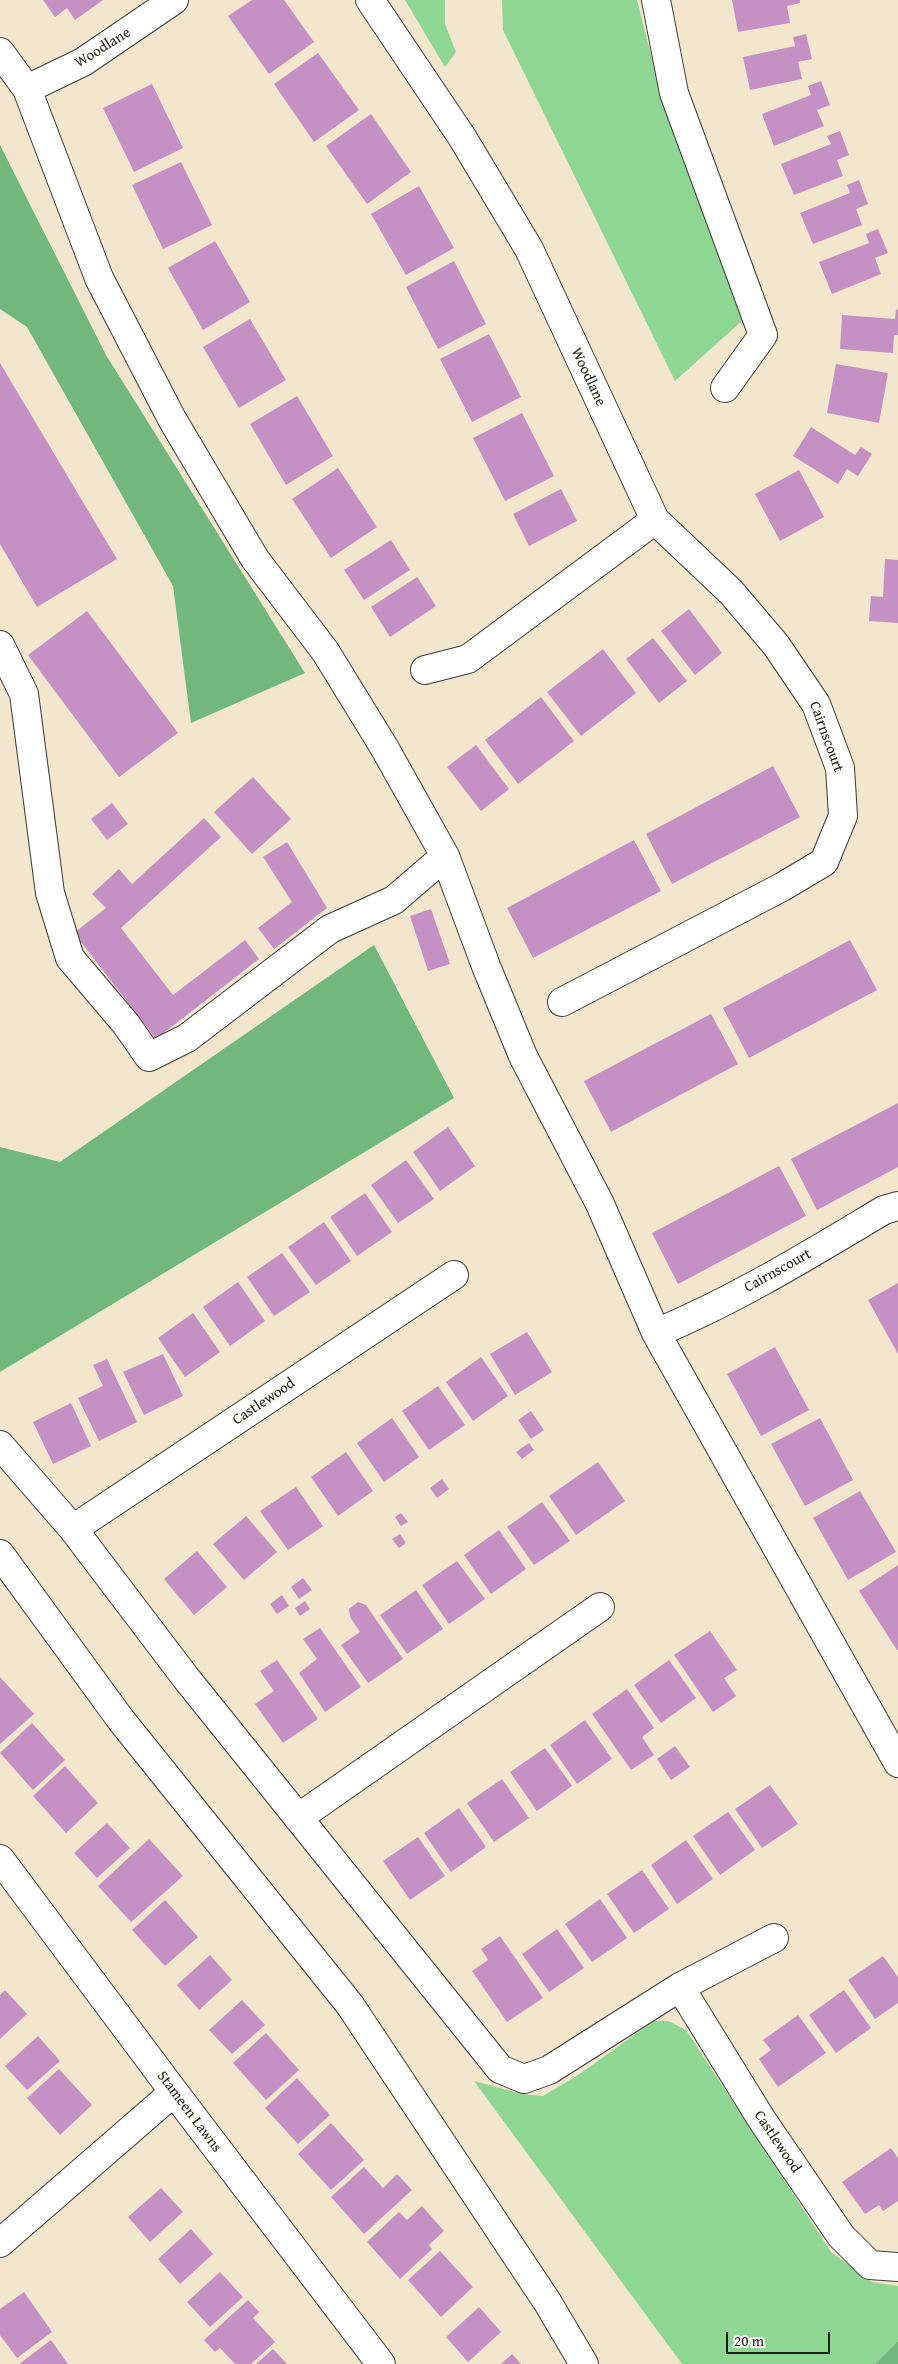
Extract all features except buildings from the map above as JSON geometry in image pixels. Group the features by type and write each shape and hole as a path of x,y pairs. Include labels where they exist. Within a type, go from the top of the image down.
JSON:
{"street":[{"name":"Woodlane","path":"27,89 83,62 174,0"},
{"name":"Woodlane","path":"370,0 462,137 529,249 655,520"},
{"path":"656,0 674,93 763,335 725,388"},
{"path":"0,52 27,89 99,278 172,419 255,558 325,651 384,747 445,856 486,966 523,1056 600,1204 656,1333 898,1762"},
{"path":"425,670 468,659 655,520"},
{"name":"Cairnscourt","path":"562,1002 782,887 824,862 843,816 840,768 816,704 776,645 731,592 655,520"},
{"path":"0,645 24,694 50,893 70,958 126,1024 149,1057 187,1038 330,929 394,900 445,856"},
{"name":"Cairnscourt","path":"656,1333 679,1324 784,1269 884,1210 898,1206"},
{"name":"Castlewood","path":"73,1529 454,1275"},
{"path":"0,1445 73,1529 186,1678 500,2069 524,2079 548,2070 680,1987 774,1938"},
{"path":"0,1554 121,1720 350,2005 548,2303 584,2364"},
{"path":"298,1818 600,1608"},
{"name":"Stameen Lawns","path":"0,1859 381,2364"},
{"name":"Castlewood","path":"680,1987 762,2120 841,2236 870,2265 898,2267"},
{"path":"0,2243 174,2092"}],"green space":[{"path":"405,0 445,0 445,24 456,52 445,67"},
{"path":"502,0 637,0 662,98 743,320 675,381 503,30"},
{"path":"0,145 106,355 305,673 191,723 173,586 27,327 0,309"},
{"path":"374,945 454,1098 0,1372 0,1147 60,1162"},
{"path":"654,2021 668,2021 686,2030 831,2252 872,2282 898,2286 898,2341 875,2364 682,2364 474,2081 522,2094 543,2096 578,2075"},
{"path":"898,2341 898,2364 875,2364"}]}
